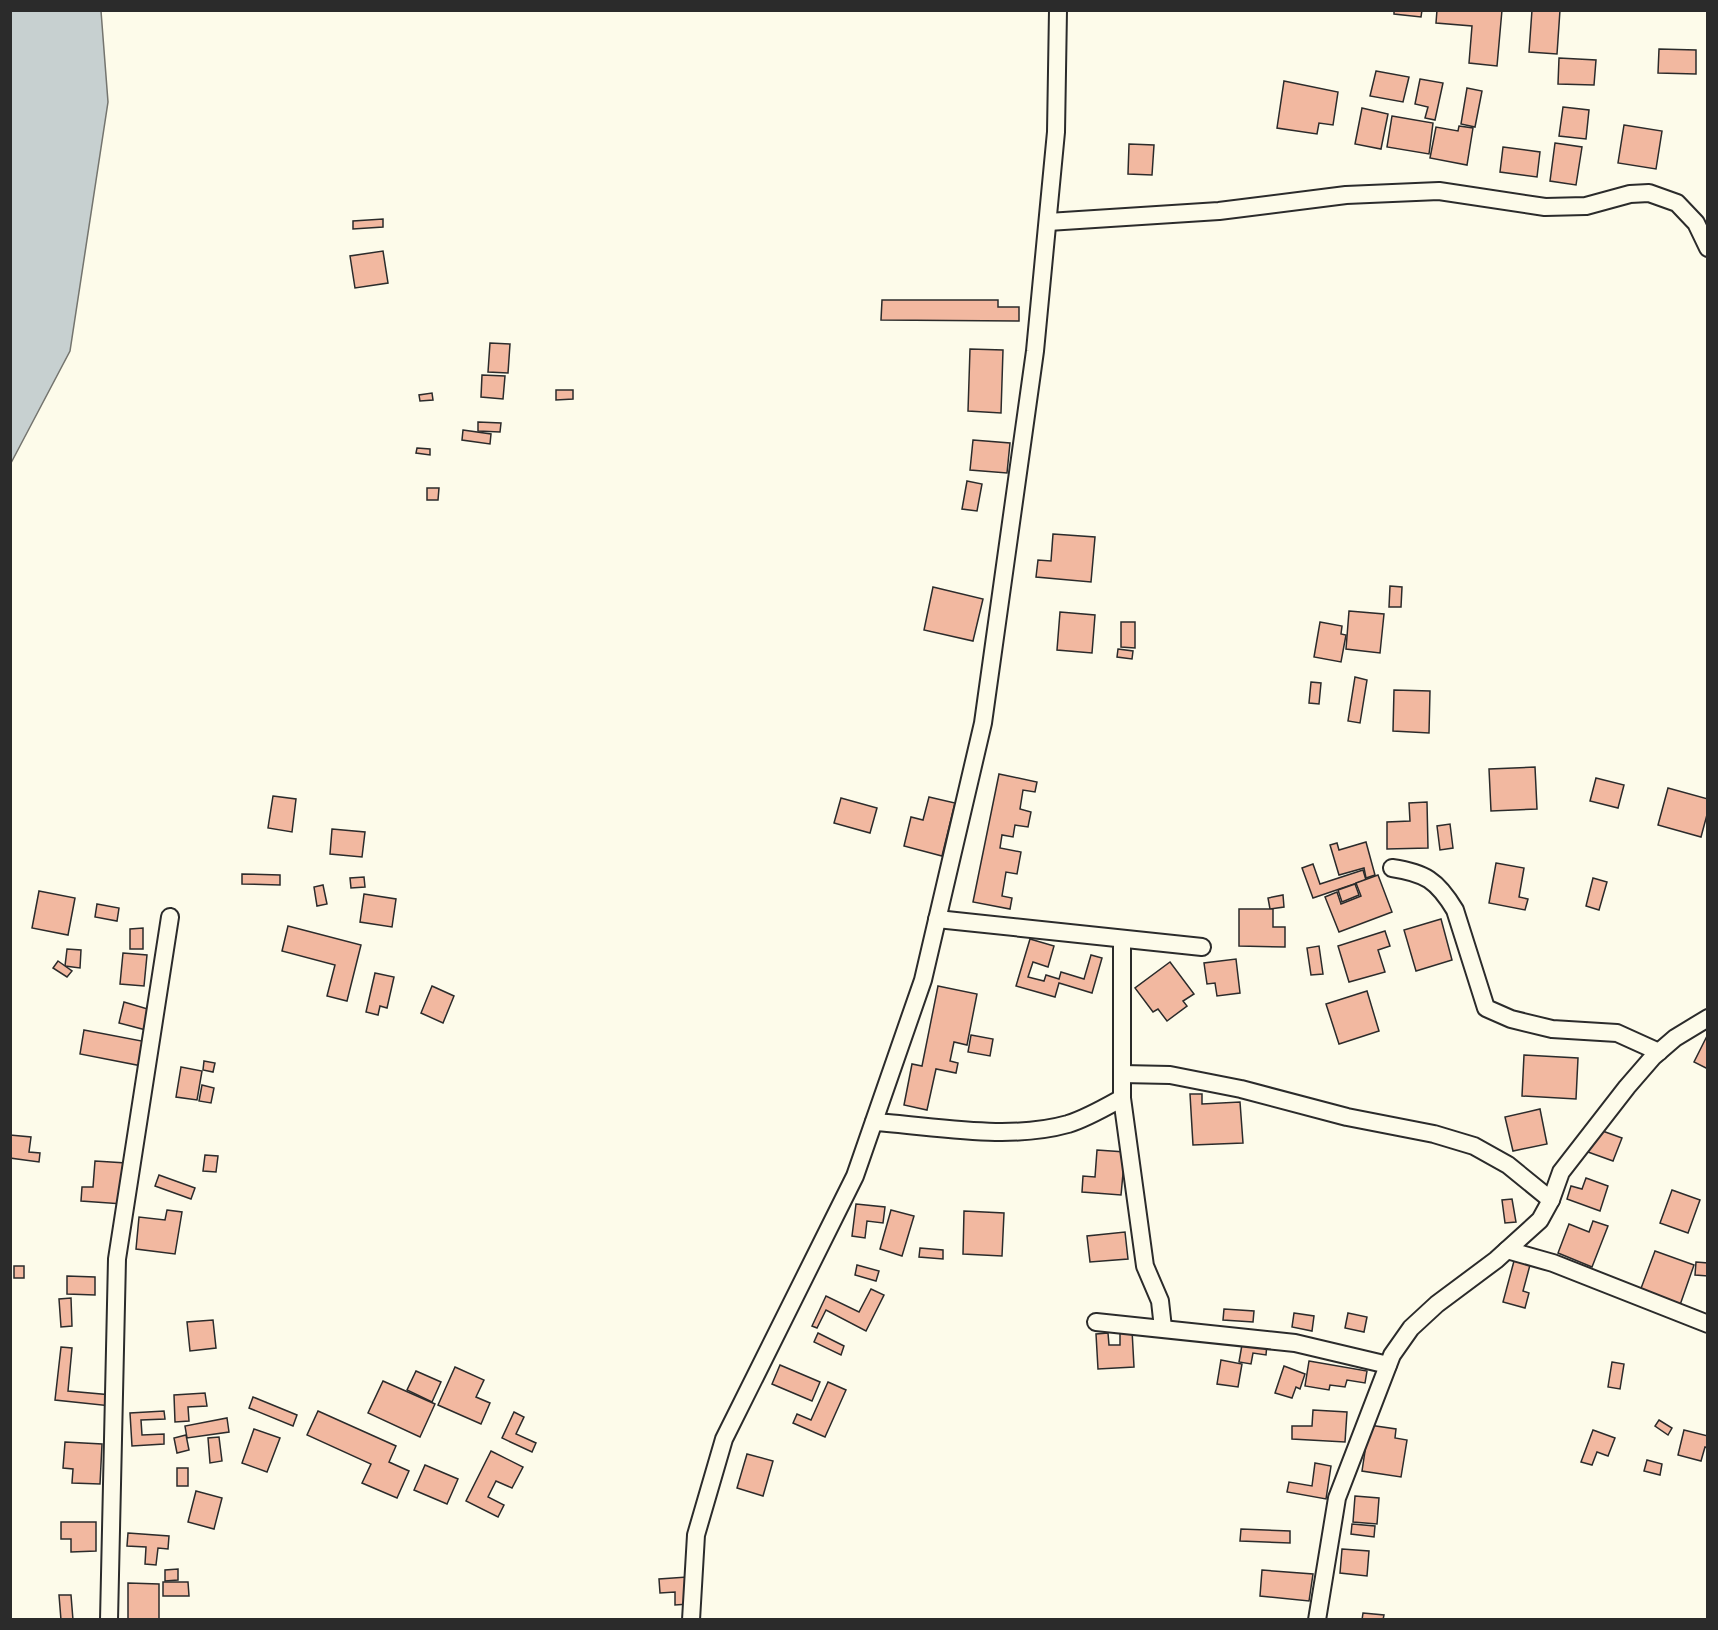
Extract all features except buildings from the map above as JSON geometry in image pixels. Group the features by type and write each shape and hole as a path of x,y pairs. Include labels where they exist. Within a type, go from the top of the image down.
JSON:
{"street":[{"path":"691,1620 696,1535 724,1439 855,1176 922,980 983,723 1035,351 1056,132 1058,10"},
{"path":"1048,222 1219,211 1346,195 1438,191 1545,207 1586,206 1630,194 1649,192 1677,203 1696,223 1707,248"},
{"path":"1392,868 1414,872 1434,881 1447,898 1455,910 1486,1008 1511,1019 1552,1029 1617,1033 1659,1052"},
{"path":"109,1620 117,1259 170,917"},
{"path":"937,919 1202,947"},
{"path":"1122,939 1122,1098 1144,1266 1160,1300 1163,1328"},
{"path":"1317,1620 1337,1498 1388,1365 1411,1328 1437,1304 1507,1250 1540,1220 1551,1200 1561,1172 1583,1141 1659,1052 1695,1024 1707,1018"},
{"path":"1122,1074 1170,1075 1240,1089 1347,1117 1434,1134 1474,1146 1508,1165 1551,1200"},
{"path":"874,1122 1010,1132 1040,1130 1069,1124 1096,1113 1122,1098"},
{"path":"1507,1250 1553,1263 1707,1324"},
{"path":"1095,1322 1295,1342 1388,1365"}],"shaded area":[{"path":"11,10 101,11 108,102 70,351 11,463"}]}
